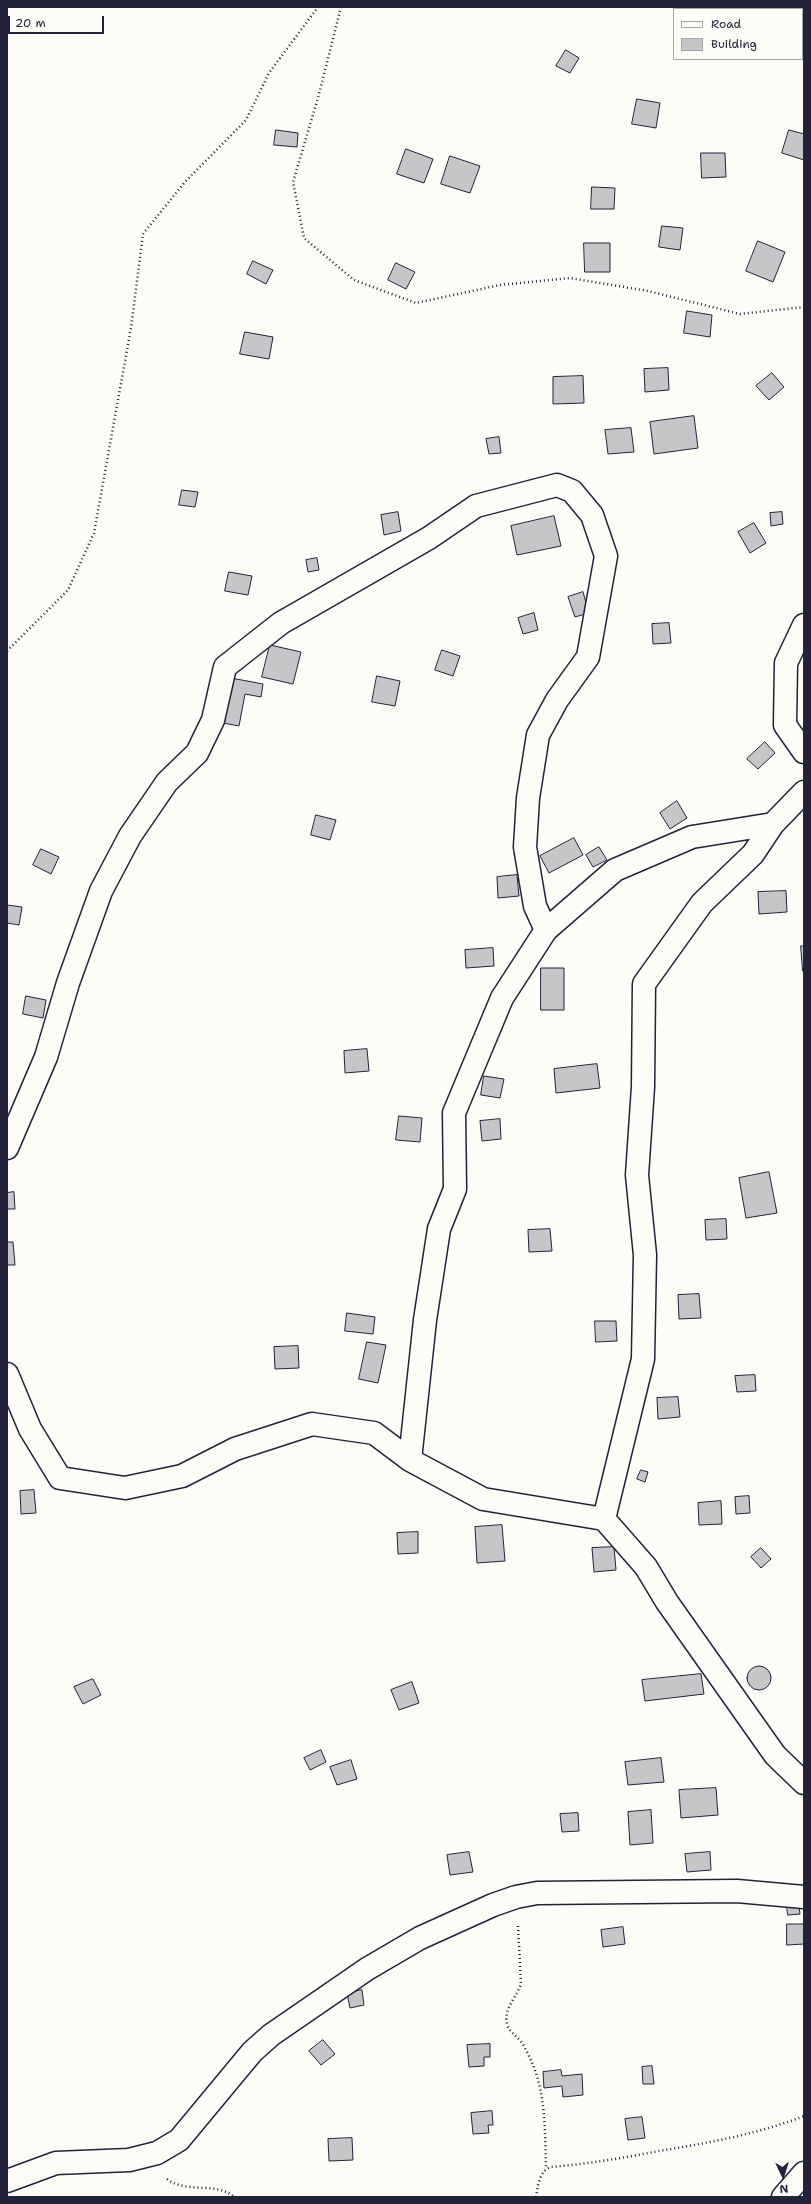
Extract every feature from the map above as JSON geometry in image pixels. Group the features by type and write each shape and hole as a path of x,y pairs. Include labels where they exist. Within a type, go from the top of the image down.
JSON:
{"street":[{"path":"7,1148 46,1057 68,983 101,891 130,836 167,782 197,753 213,720 225,667 281,623 428,538 476,506 558,485 572,491 592,515 606,556 588,657 557,700 538,735 528,798 525,847 535,906 546,930"},
{"path":"804,625 786,663 785,725 804,752"},
{"path":"604,1519 643,1359 645,1255 637,1175 643,1087 644,984 702,903 753,854 773,824 804,792"},
{"path":"410,1460 425,1320 439,1229 455,1189 454,1112 502,998 546,930 615,870 692,837 773,824"},
{"path":"7,1374 30,1429 60,1478 125,1488 132,1487 182,1476 235,1449 312,1424 374,1433 410,1460 483,1499 604,1519 646,1567 666,1602 775,1755 804,1783"},
{"path":"7,2181 56,2163 129,2160 145,2157 179,2140 252,2052 271,2035 367,1969 420,1938 493,1905 516,1897 537,1893 737,1891 804,1897"},
{"path":"783,2197 804,2173"}],"path":[{"path":"7,651 68,590 94,532 131,328 143,234 184,182 246,120 269,73 318,7"},
{"path":"341,7 318,98 293,182 304,238 354,280 416,303 500,285 570,278 648,291 740,314 804,307"},
{"path":"516,1897 521,1984 519,1992 508,2009 507,2024 511,2032 521,2042 533,2066 540,2089 544,2119 546,2169 538,2184 536,2197"},
{"path":"546,2169 594,2163 698,2145 778,2125 804,2116"},
{"path":"145,2157 168,2180 178,2185 225,2190 234,2197"}],"building":[{"path":"566,50 579,58 570,73 556,66"},
{"path":"637,99 660,103 656,128 632,124"},
{"path":"276,130 298,133 297,147 274,145"},
{"path":"789,130 804,134 804,160 782,153"},
{"path":"406,149 433,159 424,183 397,174"},
{"path":"701,153 725,153 726,177 702,178"},
{"path":"450,156 480,166 470,193 441,184"},
{"path":"592,187 615,188 614,209 591,209"},
{"path":"662,226 683,228 680,250 659,247"},
{"path":"758,241 785,252 773,282 746,271"},
{"path":"584,243 610,243 610,272 585,272"},
{"path":"253,261 273,270 266,284 247,274"},
{"path":"396,263 415,272 406,289 388,280"},
{"path":"687,311 712,315 710,337 684,333"},
{"path":"245,332 273,337 269,359 240,354"},
{"path":"668,368 669,390 645,392 644,369"},
{"path":"772,373 784,387 769,400 756,386"},
{"path":"583,376 584,403 553,404 553,377"},
{"path":"694,416 698,448 654,454 650,422"},
{"path":"631,428 634,452 608,454 605,430"},
{"path":"499,437 501,453 489,454 486,439"},
{"path":"182,490 198,492 195,507 179,505"},
{"path":"398,512 401,531 384,535 381,515"},
{"path":"782,512 783,524 771,526 770,513"},
{"path":"554,516 561,546 517,555 511,526"},
{"path":"754,523 766,543 750,553 738,532"},
{"path":"317,558 319,570 308,572 306,560"},
{"path":"229,572 252,576 248,595 225,591"},
{"path":"583,592 589,613 575,617 568,597"},
{"path":"534,613 538,630 523,634 518,618"},
{"path":"669,623 671,643 653,644 652,624"},
{"path":"270,645 301,652 293,684 262,677"},
{"path":"442,650 460,656 453,676 435,670"},
{"path":"377,676 400,681 395,706 372,702"},
{"path":"231,678 263,684 261,697 245,694 239,726 223,723"},
{"path":"765,742 775,753 758,769 747,759"},
{"path":"677,801 687,818 670,829 660,813"},
{"path":"316,815 336,820 330,840 311,835"},
{"path":"574,838 583,855 549,873 540,856"},
{"path":"599,847 607,860 593,867 586,855"},
{"path":"41,849 59,857 51,874 33,865"},
{"path":"517,875 519,896 498,898 497,877"},
{"path":"786,891 787,912 759,914 758,892"},
{"path":"7,905 22,907 19,925 7,923"},
{"path":"801,946 804,946 804,971 803,971"},
{"path":"493,948 494,966 466,968 465,950"},
{"path":"541,968 564,968 564,1010 541,1010"},
{"path":"26,996 46,1000 43,1018 23,1014"},
{"path":"367,1049 369,1071 345,1073 344,1051"},
{"path":"597,1064 600,1088 556,1093 554,1069"},
{"path":"484,1076 504,1079 500,1098 481,1095"},
{"path":"399,1116 422,1118 420,1142 396,1140"},
{"path":"500,1119 501,1139 482,1141 480,1121"},
{"path":"769,1172 777,1213 746,1218 739,1178"},
{"path":"14,1192 15,1209 7,1209 7,1193"},
{"path":"726,1219 727,1239 706,1240 705,1220"},
{"path":"550,1229 552,1251 529,1252 528,1230"},
{"path":"7,1242 13,1242 15,1265 7,1265"},
{"path":"699,1294 701,1318 679,1319 678,1295"},
{"path":"347,1313 375,1317 373,1334 345,1331"},
{"path":"595,1321 616,1321 617,1341 596,1342"},
{"path":"367,1342 386,1345 378,1383 359,1379"},
{"path":"298,1346 299,1368 275,1369 274,1347"},
{"path":"755,1375 756,1391 737,1392 735,1376"},
{"path":"678,1397 680,1417 658,1419 657,1398"},
{"path":"641,1470 648,1472 645,1482 637,1479"},
{"path":"34,1490 36,1513 21,1514 20,1491"},
{"path":"749,1496 750,1513 736,1514 735,1497"},
{"path":"721,1501 722,1524 699,1525 698,1503"},
{"path":"502,1525 505,1561 477,1563 475,1527"},
{"path":"418,1532 418,1553 398,1554 397,1533"},
{"path":"614,1547 616,1570 594,1572 592,1548"},
{"path":"761,1548 771,1559 761,1568 751,1557"},
{"path":"759,1666 768,1669 771,1678 768,1687 759,1690 750,1687 747,1678 750,1669"},
{"path":"701,1674 704,1694 645,1701 642,1680"},
{"path":"93,1679 101,1695 83,1704 74,1687"},
{"path":"412,1682 419,1703 399,1710 391,1690"},
{"path":"321,1750 326,1762 310,1770 304,1758"},
{"path":"661,1758 664,1782 628,1785 625,1762"},
{"path":"351,1760 357,1779 337,1785 330,1767"},
{"path":"716,1788 718,1815 681,1818 679,1790"},
{"path":"651,1810 653,1843 630,1845 628,1812"},
{"path":"578,1813 579,1831 562,1832 560,1814"},
{"path":"469,1852 473,1872 450,1875 447,1855"},
{"path":"710,1852 711,1870 687,1872 685,1854"},
{"path":"787,1906 799,1906 800,1914 788,1915"},
{"path":"787,1924 804,1924 804,1944 787,1945"},
{"path":"623,1927 625,1944 603,1947 601,1930"},
{"path":"362,1990 364,2005 350,2008 347,1993"},
{"path":"323,2040 335,2054 321,2065 309,2051"},
{"path":"490,2044 490,2057 484,2057 484,2066 469,2067 467,2045"},
{"path":"652,2066 654,2084 643,2084 642,2067"},
{"path":"561,2070 562,2076 582,2074 583,2095 563,2097 562,2086 544,2088 543,2072"},
{"path":"492,2111 493,2125 488,2125 489,2133 473,2134 471,2113"},
{"path":"642,2117 645,2138 628,2140 625,2119"},
{"path":"352,2138 353,2160 329,2161 328,2139"}]}
